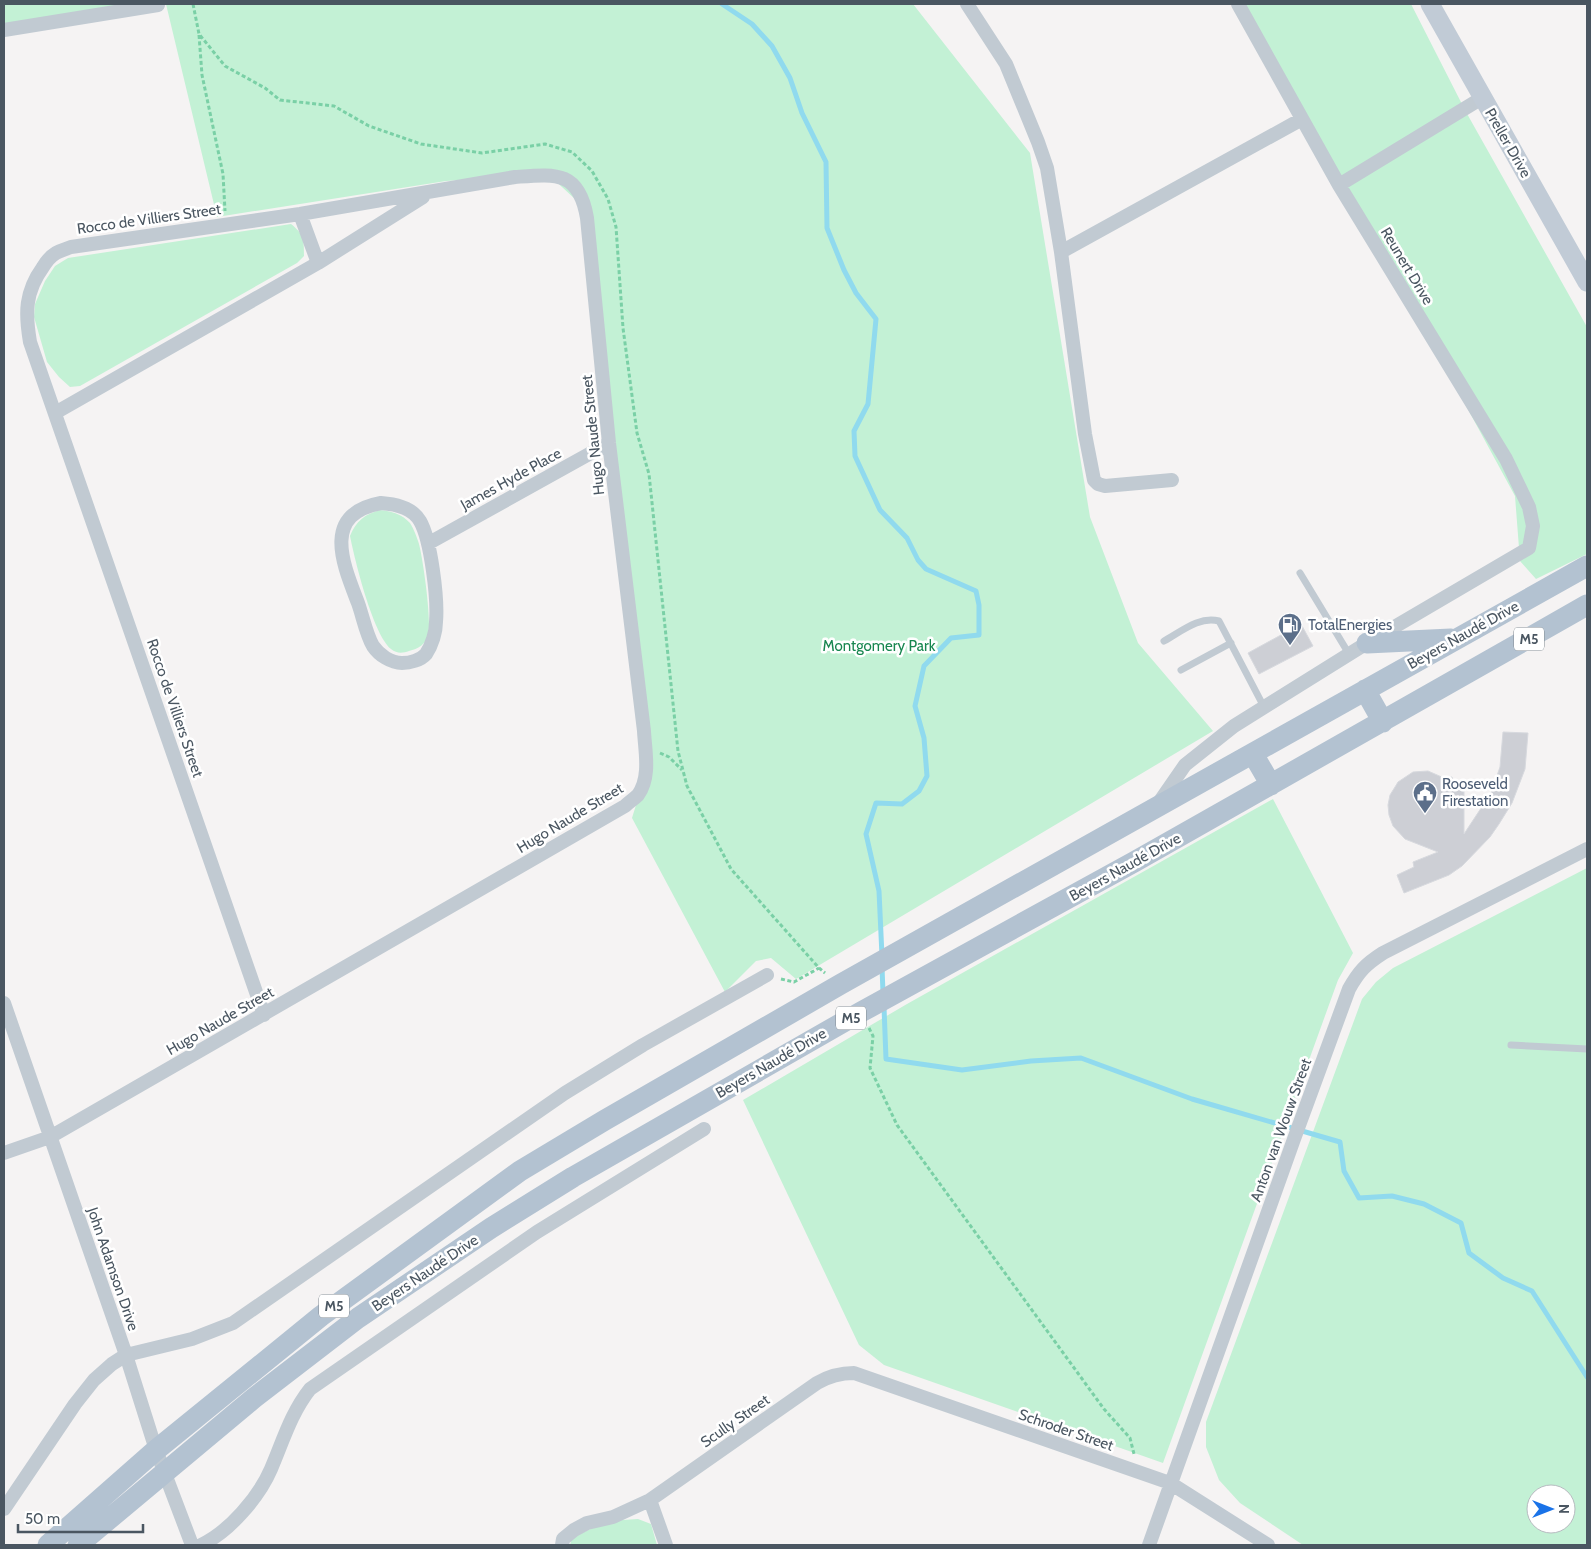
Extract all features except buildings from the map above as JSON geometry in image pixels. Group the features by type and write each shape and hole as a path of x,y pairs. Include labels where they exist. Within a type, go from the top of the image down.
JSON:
{"main road":[{"name":"Preller Drive","path":"1430,4 1587,280"},
{"name":"Beyers Naudé Drive","path":"48,1545 156,1450 321,1316 520,1172 604,1120 840,984 1587,566"},
{"name":"Beyers Naudé Drive","path":"78,1545 254,1398 358,1318 491,1228 573,1177 861,1012 1134,862 1587,605"},
{"path":"1367,643 1456,638"},
{"path":"1365,690 1383,722"},
{"path":"1253,754 1271,785"}],"street":[{"path":"967,4 1006,64 1047,168 1061,252 1084,434 1094,480 1104,486 1172,480"},
{"name":"Reunert Drive","path":"1238,4 1339,185 1506,459 1529,506 1533,526 1529,548"},
{"path":"4,30 158,5"},
{"path":"1339,185 1482,98"},
{"path":"1061,252 1302,119"},
{"name":"Hugo Naude Street","path":"4,1153 50,1137 625,806 638,795 646,772 645,748 609,443 584,202 580,192 574,185 556,176 515,177"},
{"name":"Rocco de Villiers Street","path":"264,1015 30,342 26,320 28,296 35,278 47,262 56,253 71,246 300,214 515,177"},
{"name":"Rocco de Villiers Street","path":"55,413 318,263 429,193"},
{"path":"300,214 318,263"},
{"name":"James Hyde Place","path":"429,543 609,443"},
{"path":"380,503 393,504 402,506 420,520 429,543 436,622 433,639 425,656 417,660 401,663 386,659 374,647 343,563 342,533 349,518 366,506 380,503"},
{"name":"Beyers Naudé Drive","path":"1156,808 1186,764 1234,726 1348,654 1529,548"},
{"name":"Anton van Wouw Street","path":"1149,1545 1349,989 1362,968 1384,952 1587,849"},
{"path":"4,1509 75,1404 94,1380 112,1364 126,1355 192,1339 233,1323 566,1093 643,1045 767,975"},
{"name":"John Adamson Drive","path":"4,1003 126,1355 156,1450 192,1545"},
{"name":"Beyers Naudé Drive","path":"201,1545 227,1527 256,1496 270,1471 293,1414 300,1401 310,1390 538,1232 704,1129"},
{"name":"Schroder Street","path":"840,1373 854,1373 1170,1483 1268,1545"},
{"name":"Scully Street","path":"562,1545 563,1539 587,1523 613,1517 650,1500 817,1383 828,1376 840,1373"},
{"path":"650,1500 666,1545"}],"lane":[{"path":"1300,573 1348,654"},
{"path":"1164,641 1200,620 1212,619 1219,621 1264,707"},
{"path":"1181,670 1231,643"},
{"path":"1511,1045 1587,1049"}],"path":[{"path":"193,4 199,34 202,75 223,174 226,224"},
{"path":"199,34 225,66 265,88 280,100 334,106 369,126 421,144 482,153 545,144 572,152 592,172 608,199 616,227 623,328 637,434 649,474 678,750 688,786 731,869 819,968 840,984"},
{"path":"645,748 669,757 684,771"},
{"path":"767,975 794,982 819,968"},
{"path":"861,1012 873,1036 870,1068 897,1125 1104,1409 1130,1438 1137,1472"}],"green space":[{"path":"4,4 161,4 4,30"},
{"name":"Montgomery Park","path":"166,4 913,4 1030,153 1090,517 1138,643 1213,731 796,979 771,958 756,961 725,992 632,818 650,760 590,213 548,174 446,181 217,217"},
{"path":"1241,4 1411,4 1466,112 1587,327 1587,554 1536,579 1520,561 1515,496 1343,179"},
{"path":"291,224 299,231 303,242 304,256 297,263 80,386 70,387 47,362 34,317 35,304 45,281 55,266 68,258"},
{"path":"380,510 403,517 410,523 419,544 423,563 428,604 428,635 421,646 404,652 393,651 384,641 378,629 371,613 350,536 355,526 362,519"},
{"path":"1273,799 1353,953 1338,980 1163,1463 884,1365 859,1345 743,1100 907,1004"},
{"path":"1587,868 1587,1545 1303,1545 1240,1503 1219,1480 1206,1447 1206,1422 1362,999 1376,982 1393,968"},
{"path":"638,1519 651,1524 657,1545 570,1545 572,1538 607,1521"}],"waterway":[{"path":"722,4 752,24 772,46 790,78 802,113 826,162 827,228 844,270 856,293 876,319 868,404 854,431 855,456 880,510 907,538 918,560 926,569 976,591 979,605 979,635 951,638 924,666 915,706 924,738 927,776 919,791 902,804 876,803 866,834 879,891 882,956"},
{"path":"882,967 883,993"},
{"path":"884,1007 886,1059 962,1070 1031,1061 1081,1058 1192,1099 1340,1142 1344,1171 1359,1198 1392,1196 1424,1204 1461,1223 1469,1253 1503,1278 1532,1291 1587,1377"}],"place":[{"name":"TotalEnergies","path":"1290,646"},
{"name":"Rooseveld Firestation","path":"1425,814"}]}
